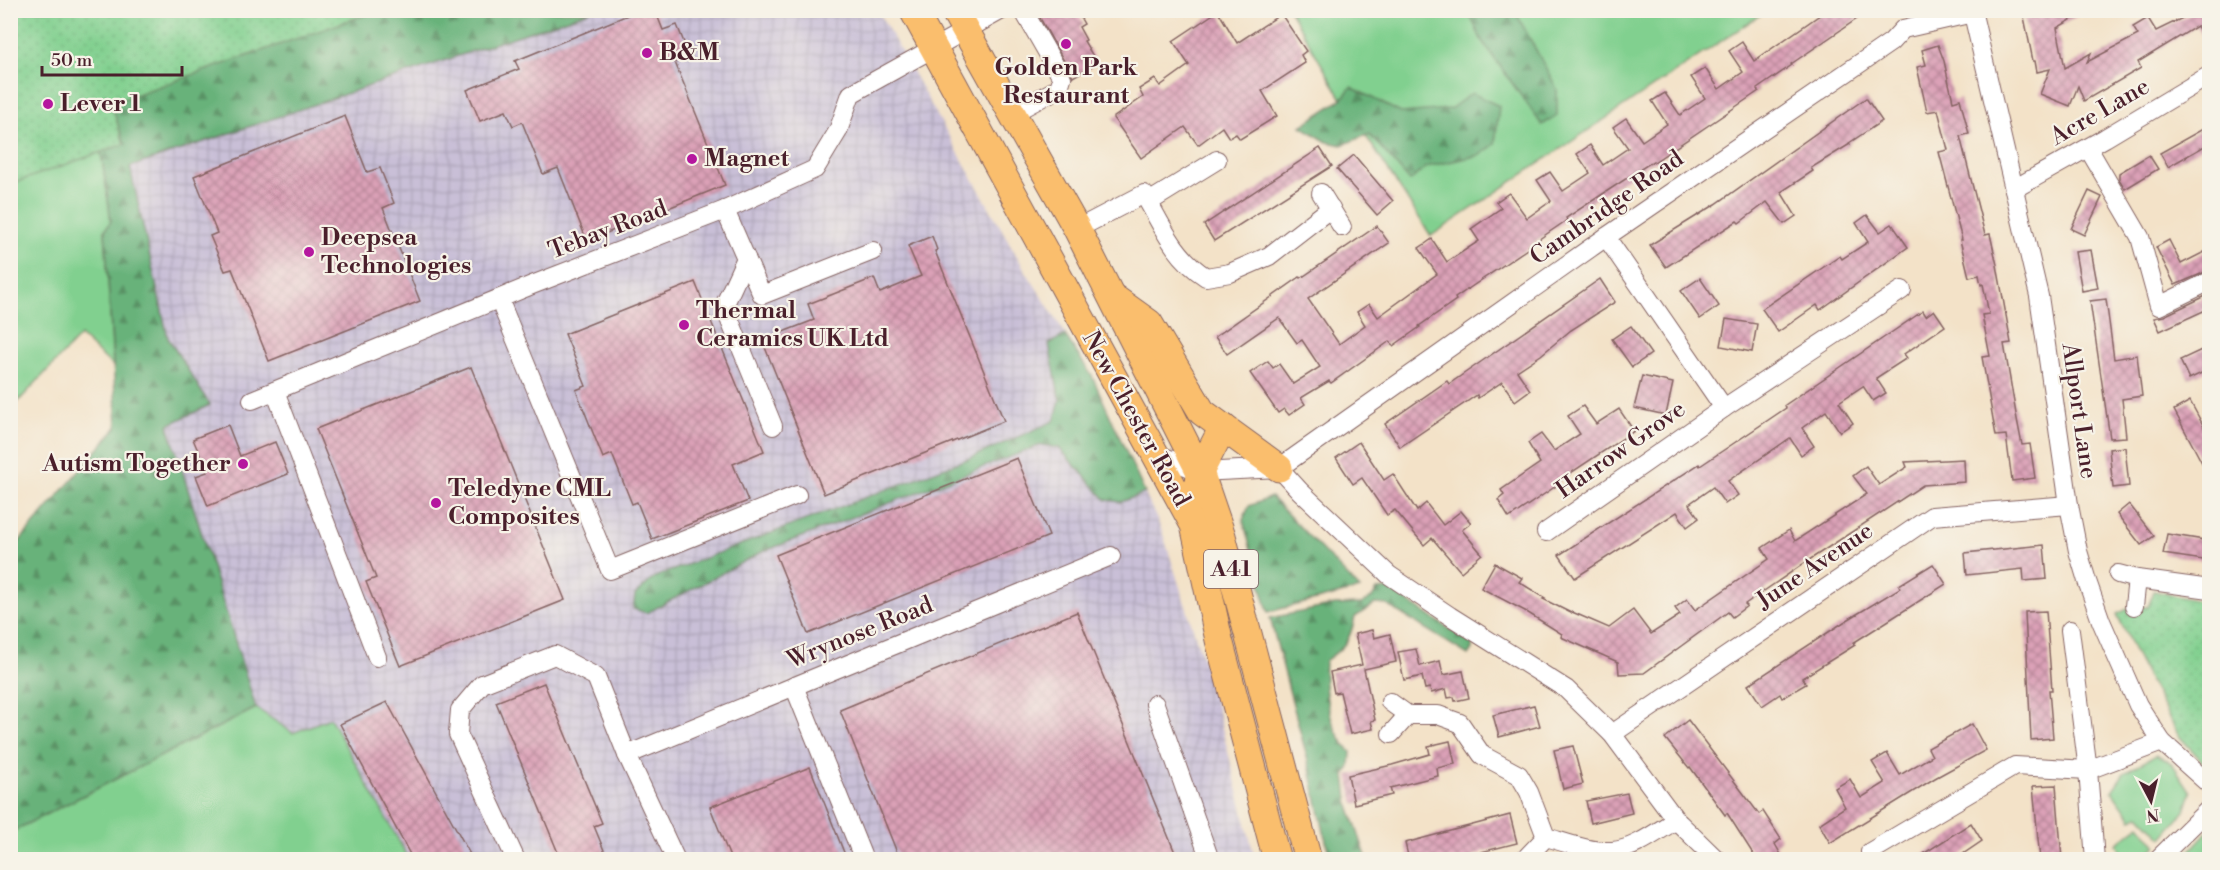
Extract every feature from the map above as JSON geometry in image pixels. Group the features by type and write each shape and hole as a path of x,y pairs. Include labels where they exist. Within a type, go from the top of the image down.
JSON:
{"highway":[{"name":"New Chester Road","path":"914,10 1194,525 1219,640 1277,860"},
{"path":"933,10 940,23 935,49"},
{"name":"New Chester Road","path":"960,21 1077,229 1200,472 1222,536 1308,860"},
{"path":"1111,295 1149,322 1202,412 1279,468"},
{"path":"1194,525 1200,472 1223,427"}],"street":[{"name":"Tebay Road","path":"252,400 725,210 815,169 838,131 851,94 935,49 960,21 1002,10"},
{"path":"1013,113 1059,88 1062,78 1023,10"},
{"name":"Allport Lane","path":"1972,12 2039,296 2069,505 2078,551 2100,621 2138,705 2162,742 2210,785"},
{"name":"Cambridge Road","path":"1279,468 1606,237 1890,42 1902,29 1972,12"},
{"name":"Acre Lane","path":"2014,189 2210,75"},
{"path":"2088,148 2140,237 2159,306 2210,281"},
{"path":"1149,201 1217,160"},
{"path":"1321,193 1342,227"},
{"path":"1077,229 1144,194 1179,255 1193,269 1206,277 1230,273 1269,256 1331,208"},
{"path":"725,210 762,295 873,251"},
{"name":"Harrow Grove","path":"1606,237 1724,408"},
{"path":"746,258 724,306 773,426"},
{"name":"Harrow Grove","path":"1546,532 1724,408 1902,290"},
{"path":"499,299 610,570 797,495"},
{"path":"275,390 377,657"},
{"path":"1155,453 1200,472 1279,468 1389,575 1566,689 1612,734 1676,820 1717,860"},
{"name":"June Avenue","path":"1612,734 1932,516 2069,505"},
{"name":"Wrynose Road","path":"627,755 1111,556"},
{"path":"2118,574 2137,579 2210,589"},
{"path":"2134,606 2137,579"},
{"path":"2070,630 2088,770 2095,860"},
{"path":"516,860 458,734 460,710 482,684 555,655 596,677 627,755 676,860"},
{"path":"794,686 864,860"},
{"path":"1390,702 1408,715 1438,715 1460,723 1482,755 1519,775 1546,837"},
{"path":"1155,704 1210,860"},
{"path":"1391,734 1408,715"},
{"path":"1870,852 2015,766 2088,770 2162,742"},
{"path":"1283,767 1302,860"},
{"path":"2157,860 2210,808"},
{"path":"1546,837 1580,847 1613,851 1645,840 1676,820"},
{"path":"1524,860 1546,837"}],"shaded area":[{"path":"591,10 878,11 1022,265 1092,376 1162,531 1212,688 1255,859 11,860 11,832 255,708 168,425 210,405 168,338 130,167"}],"green space":[{"path":"11,10 376,11 111,103 124,144 11,184"},
{"path":"376,11 591,11 130,167 168,338 210,405 168,425 256,708 11,832 11,551 117,427 105,230 111,221 101,151 124,143 111,103"},
{"path":"1290,11 1766,11 1431,236 1342,99"},
{"path":"1468,11 1515,11 1557,89 1557,116 1542,125 1482,41"},
{"path":"1351,87 1401,113 1450,109 1472,93 1499,106 1495,144 1480,155 1426,167 1410,181 1369,134 1342,145 1327,142 1301,126 1342,99"},
{"path":"101,151 111,221 105,230 113,366 80,336 11,409 11,184"},
{"path":"1065,335 1092,376 1145,493 1121,502 1106,500 1059,448 1041,445 762,552 647,613 633,609 635,595 655,577 975,456 1054,421 1060,401 1049,344"},
{"path":"1271,497 1360,589 1268,612 1243,520 1249,506"},
{"path":"1389,589 1472,644 1472,649 1468,655 1387,605 1375,604 1355,617 1346,643 1325,661 1325,685 1329,710 1337,733 1351,752 1350,767 1345,775 1349,806 1367,859 1330,859 1309,765 1270,618 1335,605 1361,604 1372,598 1377,590"},
{"path":"2154,591 2209,603 2209,769 2179,736 2139,662 2117,614 2134,606 2148,607"},
{"path":"256,708 293,733 330,718 409,859 11,860 11,832"},
{"path":"2156,755 2172,763 2191,792 2185,811 2162,838 2140,815 2132,819 2112,791 2124,773"},
{"path":"2140,825 2157,846 2139,859 2124,859 2117,844"},
{"path":"2209,832 2209,859 2182,859"}],"building":[{"path":"640,10 655,10 663,30 677,25 687,50 672,55 725,185 587,241 558,168 543,174 522,122 513,126 506,111 480,121 467,90 519,69 515,61"},
{"path":"1052,10 1076,10 1084,24 1079,27 1086,40 1084,41 1097,63 1073,77 1040,18"},
{"path":"1827,10 1870,10 1791,64 1757,89 1759,91 1566,218 1567,220 1455,298 1456,300 1393,346 1390,341 1331,383 1329,381 1301,398 1305,404 1289,415 1284,409 1278,413 1250,373 1268,361 1273,368 1279,364 1293,384 1320,367 1302,340 1297,343 1279,318 1227,354 1215,337 1377,226 1389,243 1308,299 1339,344 1365,325 1357,312 1369,304 1378,317 1437,274 1419,248 1432,239 1447,262 1479,241 1471,229 1501,208 1496,202 1509,193 1527,218 1551,201 1537,180 1550,172 1563,191 1590,173 1577,154 1590,145 1603,165 1628,148 1613,127 1626,118 1642,141 1667,124 1652,101 1665,93 1680,115 1705,98 1691,77 1705,68 1719,89 1743,72 1729,51 1742,42 1754,61"},
{"path":"2027,10 2088,10 2057,28 2065,68 2091,53 2087,62 2138,35 2133,27 2148,18 2156,31 2191,14 2189,10 2210,10 2210,49 2197,26 2138,62 2141,68 2084,101 2078,86 2070,106 2040,94 2050,69 2037,72 2024,17 2028,16"},
{"path":"1218,11 1237,43 1281,14 1306,51 1301,55 1305,63 1262,91 1277,116 1240,139 1236,134 1229,138 1222,127 1198,145 1185,127 1141,158 1113,118 1143,97 1139,89 1155,79 1160,86 1189,65 1173,41"},
{"path":"1938,45 1953,101 1960,99 1969,134 1960,136 1985,235 1990,234 1997,265 2011,343 2004,344 2016,414 2022,445 2030,444 2035,478 2012,481 2006,435 1996,436 1982,357 1990,356 1982,315 1989,314 1983,284 1981,285 1979,275 1969,277 1960,240 1962,240 1939,152 1948,150 1938,110 1927,112 1917,67 1926,65 1922,50"},
{"path":"1866,98 1882,121 1811,168 1813,171 1781,192 1796,216 1784,224 1767,202 1739,223 1737,221 1666,267 1650,245 1716,204"},
{"name":"Deepsea Technologies","path":"345,116 367,172 380,168 394,203 383,208 420,301 269,361 232,269 225,271 210,236 217,233 194,176"},
{"path":"2210,125 2210,143 2168,167 2160,153"},
{"path":"1320,148 1332,166 1214,241 1204,225"},
{"path":"1354,155 1393,201 1377,215 1337,169"},
{"path":"2149,155 2158,169 2125,189 2119,179 2119,173"},
{"path":"2089,191 2102,197 2084,235 2071,229"},
{"path":"1867,215 1880,232 1892,224 1908,247 1820,310 1817,305 1778,332 1762,309 1840,256 1842,259 1868,242 1856,223"},
{"path":"932,236 937,250 935,251 1004,421 824,494 762,340 814,320 808,304 874,278 880,293 921,276 908,246"},
{"path":"2169,240 2181,264 2210,249 2210,270 2175,285 2156,247"},
{"path":"2091,250 2098,288 2082,291 2075,252"},
{"path":"1700,278 1719,306 1700,319 1681,291"},
{"path":"1600,279 1615,302 1571,330 1517,371 1530,390 1515,401 1502,382 1478,398 1477,395 1400,447 1385,424 1447,381 1449,384"},
{"path":"695,282 764,451 733,464 748,501 652,539 637,502 632,504 612,454 603,458 576,390 586,386 565,334"},
{"path":"2210,294 2210,308 2160,331 2154,318 2164,316"},
{"path":"2106,299 2114,359 2137,355 2142,396 2122,399 2126,437 2110,438 2090,301"},
{"path":"1934,310 1945,326 1904,354 1907,358 1876,378 1886,393 1873,401 1863,386 1839,402 1853,423 1840,432 1826,411 1802,428 1814,446 1801,455 1790,438 1728,481 1738,495 1725,504 1713,487 1689,504 1699,518 1687,527 1677,512 1575,578 1559,555 1699,464 1700,466 1923,311 1926,316"},
{"path":"1726,319 1757,324 1752,352 1721,346"},
{"path":"1631,326 1651,354 1632,367 1612,339"},
{"path":"2210,346 2210,369 2189,379 2180,360"},
{"name":"Teledyne CML Composites","path":"471,367 565,600 400,666 366,582 376,578 316,429"},
{"path":"1642,376 1673,383 1666,415 1634,408"},
{"path":"2190,401 2210,438 2210,478 2174,410"},
{"path":"1583,406 1596,424 1619,409 1634,431 1557,482 1559,484 1509,518 1498,500 1504,495 1501,490 1540,463 1528,443 1541,434 1554,451 1580,434 1568,416"},
{"name":"Autism Together","path":"228,425 240,456 275,442 288,474 208,506 196,476 207,472 193,439"},
{"path":"1359,442 1384,480 1393,474 1417,511 1426,503 1443,525 1461,511 1471,523 1462,530 1482,554 1461,572 1432,538 1424,545 1395,510 1387,515 1362,478 1353,484 1336,458"},
{"path":"2125,447 2129,486 2113,488 2109,449"},
{"path":"1017,458 1049,536 808,634 776,555"},
{"path":"1964,459 1965,482 1923,485 1745,604 1747,606 1732,617 1728,612 1644,673 1619,674 1618,662 1561,637 1562,634 1525,611 1481,588 1495,563 1522,578 1519,582 1545,598 1543,599 1609,628 1633,610 1651,634 1680,615 1675,608 1687,599 1695,610 1769,559 1762,548 1789,530 1795,541 1867,494 1853,476 1866,466 1879,485 1907,467 1905,462"},
{"path":"2129,504 2154,536 2141,545 2117,514"},
{"path":"2167,534 2210,541 2210,561 2163,554"},
{"path":"2044,545 2047,579 2024,581 2023,569 1967,575 1965,553"},
{"path":"1933,564 1946,584 1802,678 1806,684 1782,698 1780,694 1762,706 1748,685 1900,588 1899,585"},
{"path":"2046,611 2053,738 2031,740 2025,612"},
{"path":"1077,612 1178,860 900,860 840,710"},
{"path":"1372,630 1374,638 1390,634 1396,662 1364,669 1375,720 1371,721 1373,729 1350,734 1340,692 1334,693 1330,672 1362,665 1355,634"},
{"path":"1416,649 1420,666 1440,661 1443,675 1463,671 1469,698 1455,701 1454,697 1448,698 1446,689 1431,693 1430,688 1425,689 1422,676 1404,680 1398,652"},
{"path":"544,683 602,823 594,826 608,860 561,860 496,702"},
{"path":"387,702 473,860 413,860 340,724"},
{"path":"1534,705 1540,726 1499,737 1493,715"},
{"path":"1688,720 1759,814 1763,811 1781,839 1775,844 1784,860 1757,860 1727,813 1725,815 1690,767 1665,738"},
{"path":"1972,724 1986,750 1935,778 1830,843 1819,824 1845,807 1835,788 1850,779 1861,798 1885,783 1872,762 1887,753 1900,775 1932,756 1928,748"},
{"path":"1450,741 1455,764 1437,768 1438,776 1390,788 1392,795 1354,804 1348,775 1430,754 1428,746"},
{"path":"1573,746 1583,784 1563,789 1554,750"},
{"path":"810,767 847,860 731,860 710,807"},
{"path":"2056,785 2062,860 2040,860 2033,786"},
{"path":"1627,793 1632,813 1591,823 1586,801"},
{"path":"1510,815 1517,843 1481,852 1473,856 1473,860 1409,860 1405,843"},
{"path":"1971,823 1982,841 1954,860 1914,860"}],"place":[{"name":"Golden Park Restaurant","path":"1066,44"},
{"name":"B&M","path":"647,53"},
{"name":"Lever 1","path":"48,104"},
{"name":"Magnet","path":"692,159"},
{"name":"Deepsea Technologies","path":"309,252"},
{"name":"Thermal Ceramics UK Ltd","path":"684,325"},
{"name":"Autism Together","path":"243,464"},
{"name":"Teledyne CML Composites","path":"436,503"}]}
